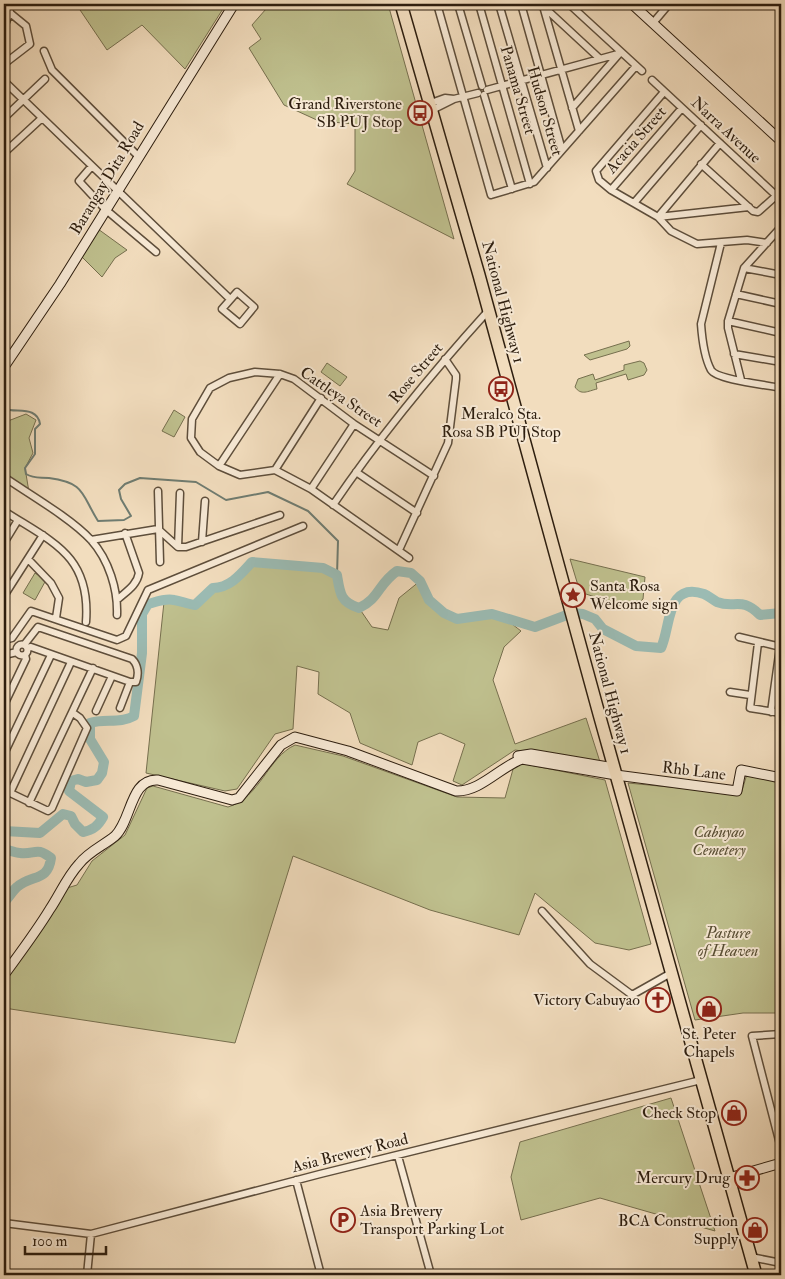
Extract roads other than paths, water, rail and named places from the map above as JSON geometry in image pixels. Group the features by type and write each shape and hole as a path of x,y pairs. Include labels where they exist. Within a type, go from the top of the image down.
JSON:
{"highway":[{"name":"National Highway 1","path":"401,4 432,106 615,772 756,1275"}],"street":[{"name":"Barangay Dita Road","path":"4,367 60,284 234,4"},
{"path":"437,4 491,195 530,184 547,168 636,66"},
{"path":"458,4 512,189"},
{"name":"Panama Street","path":"479,4 530,184"},
{"name":"Hudson Street","path":"499,4 547,168"},
{"path":"521,4 562,150"},
{"path":"569,4 642,72"},
{"path":"632,4 781,141"},
{"path":"653,23 669,4"},
{"path":"542,5 599,58"},
{"path":"542,5 579,130"},
{"path":"4,27 7,10"},
{"path":"4,64 30,44 26,26 7,10"},
{"path":"44,51 52,70 138,156"},
{"path":"432,106 620,53"},
{"path":"572,108 620,53"},
{"path":"4,118 45,79"},
{"name":"Narra Avenue","path":"652,80 779,197"},
{"path":"4,82 230,299"},
{"path":"664,92 596,171 599,180 611,190 658,217 671,231 697,244 747,240 768,243"},
{"name":"Acacia Street","path":"611,190 682,108"},
{"path":"4,153 42,118"},
{"path":"634,203 701,125"},
{"path":"658,217 720,143"},
{"path":"701,164 749,207 758,212 779,197"},
{"path":"91,166 79,181 106,210 156,252"},
{"path":"658,217 749,207"},
{"path":"741,380 728,328 728,321 744,268 781,227"},
{"path":"721,243 701,324 702,338 711,369 714,373 781,388"},
{"path":"744,268 781,275"},
{"path":"237,292 254,307 240,324 222,309 230,299 237,292"},
{"path":"736,294 781,304"},
{"name":"Rose Street","path":"333,505 379,439 445,359 488,311"},
{"path":"728,321 781,333"},
{"path":"734,354 781,362"},
{"path":"399,550 448,443 456,374 445,359"},
{"name":"Cattleya Street","path":"275,470 240,475 219,466 200,452 191,438 192,419 210,388 228,378 255,372 280,374 294,379 354,424 434,476"},
{"path":"219,466 280,374"},
{"path":"321,398 275,470 311,488 409,558"},
{"path":"311,488 354,424"},
{"path":"356,472 417,513"},
{"path":"4,477 61,516 91,540 108,569 118,599 117,615"},
{"path":"158,491 160,562"},
{"path":"178,547 180,493"},
{"path":"202,542 205,501"},
{"path":"4,511 43,535 74,561 86,586 86,622"},
{"path":"91,540 158,529 178,547 186,547 280,515"},
{"path":"4,543 18,520"},
{"path":"4,640 12,638 31,611 117,640 122,639 126,636 148,590 303,526"},
{"path":"118,599 136,583 139,573 125,533"},
{"path":"4,596 43,535"},
{"path":"28,559 51,583 59,598 56,618"},
{"path":"4,640 21,648 52,654 130,682 136,682 138,679 137,665 132,659 38,627 21,648 4,655"},
{"path":"739,637 780,647 771,712"},
{"path":"4,705 26,659 21,648 12,638"},
{"path":"758,643 750,695 750,708 781,713"},
{"path":"4,754 52,654"},
{"path":"71,662 6,792 48,811 52,808 87,728 80,718 72,713"},
{"path":"29,803 92,668"},
{"path":"96,711 112,676"},
{"path":"120,708 130,682"},
{"path":"730,692 750,695"},
{"path":"4,975 38,928 77,865 92,851 115,836 142,784 152,779 232,800 244,794 281,745 295,737 348,751 456,791 465,792 511,763 522,759 571,764 615,772"},
{"name":"Rhb Lane","path":"615,772 737,791 742,770 781,778"},
{"path":"542,911 590,964 632,995 671,973"},
{"path":"781,1034 752,1036 781,1148"},
{"name":"Asia Brewery Road","path":"4,1223 91,1234 296,1180 701,1080"},
{"path":"398,1156 431,1275"},
{"path":"729,1178 781,1163"},
{"path":"296,1180 320,1275"},
{"path":"87,1275 91,1234"},
{"path":"750,1257 781,1263"}],"waterway":[{"path":"4,409 31,412 38,418 40,424 35,429 35,454 25,468 26,474 70,483 81,491 98,521 124,520 131,516 121,499 119,490 125,484 140,478 196,482 226,500 268,492 308,511 338,541 337,575"},
{"path":"4,831 40,833 63,814 71,816 75,824 83,832 97,825 103,817 69,791 71,781 78,779 86,782 97,780 102,773 104,762 90,739 90,723 123,720 134,716 142,653 142,614 148,604 164,600 174,600 195,605 213,588 225,586 235,580 252,562 323,568 337,575 344,600 359,608 371,600 386,581 397,571 411,573 420,581 429,600 444,613 457,619 492,614 535,627 572,613 583,614 595,619 603,629 636,646 661,648 672,608 676,600 683,594 692,592 704,594 723,604 743,604 760,615 781,613"},
{"path":"4,849 18,853 42,852 51,858 47,871 17,887 4,902"}],"place":[{"name":"Grand Riverstone SB PUJ Stop","path":"420,113"},
{"name":"Meralco Sta. Rosa SB PUJ Stop","path":"501,389"},
{"name":"Santa Rosa Welcome sign","path":"573,595"},
{"name":"Victory Cabuyao","path":"658,1000"},
{"name":"St. Peter Chapels","path":"709,1009"},
{"name":"Check Stop","path":"734,1113"},
{"name":"Mercury Drug","path":"747,1178"},
{"name":"Asia Brewery Transport Parking Lot","path":"343,1220"},
{"name":"BCA Construction Supply","path":"755,1230"}],"park label":[{"name":"Cabuyao Cemetery","path":"719,841"},
{"name":"Pasture of Heaven","path":"728,942"}]}
